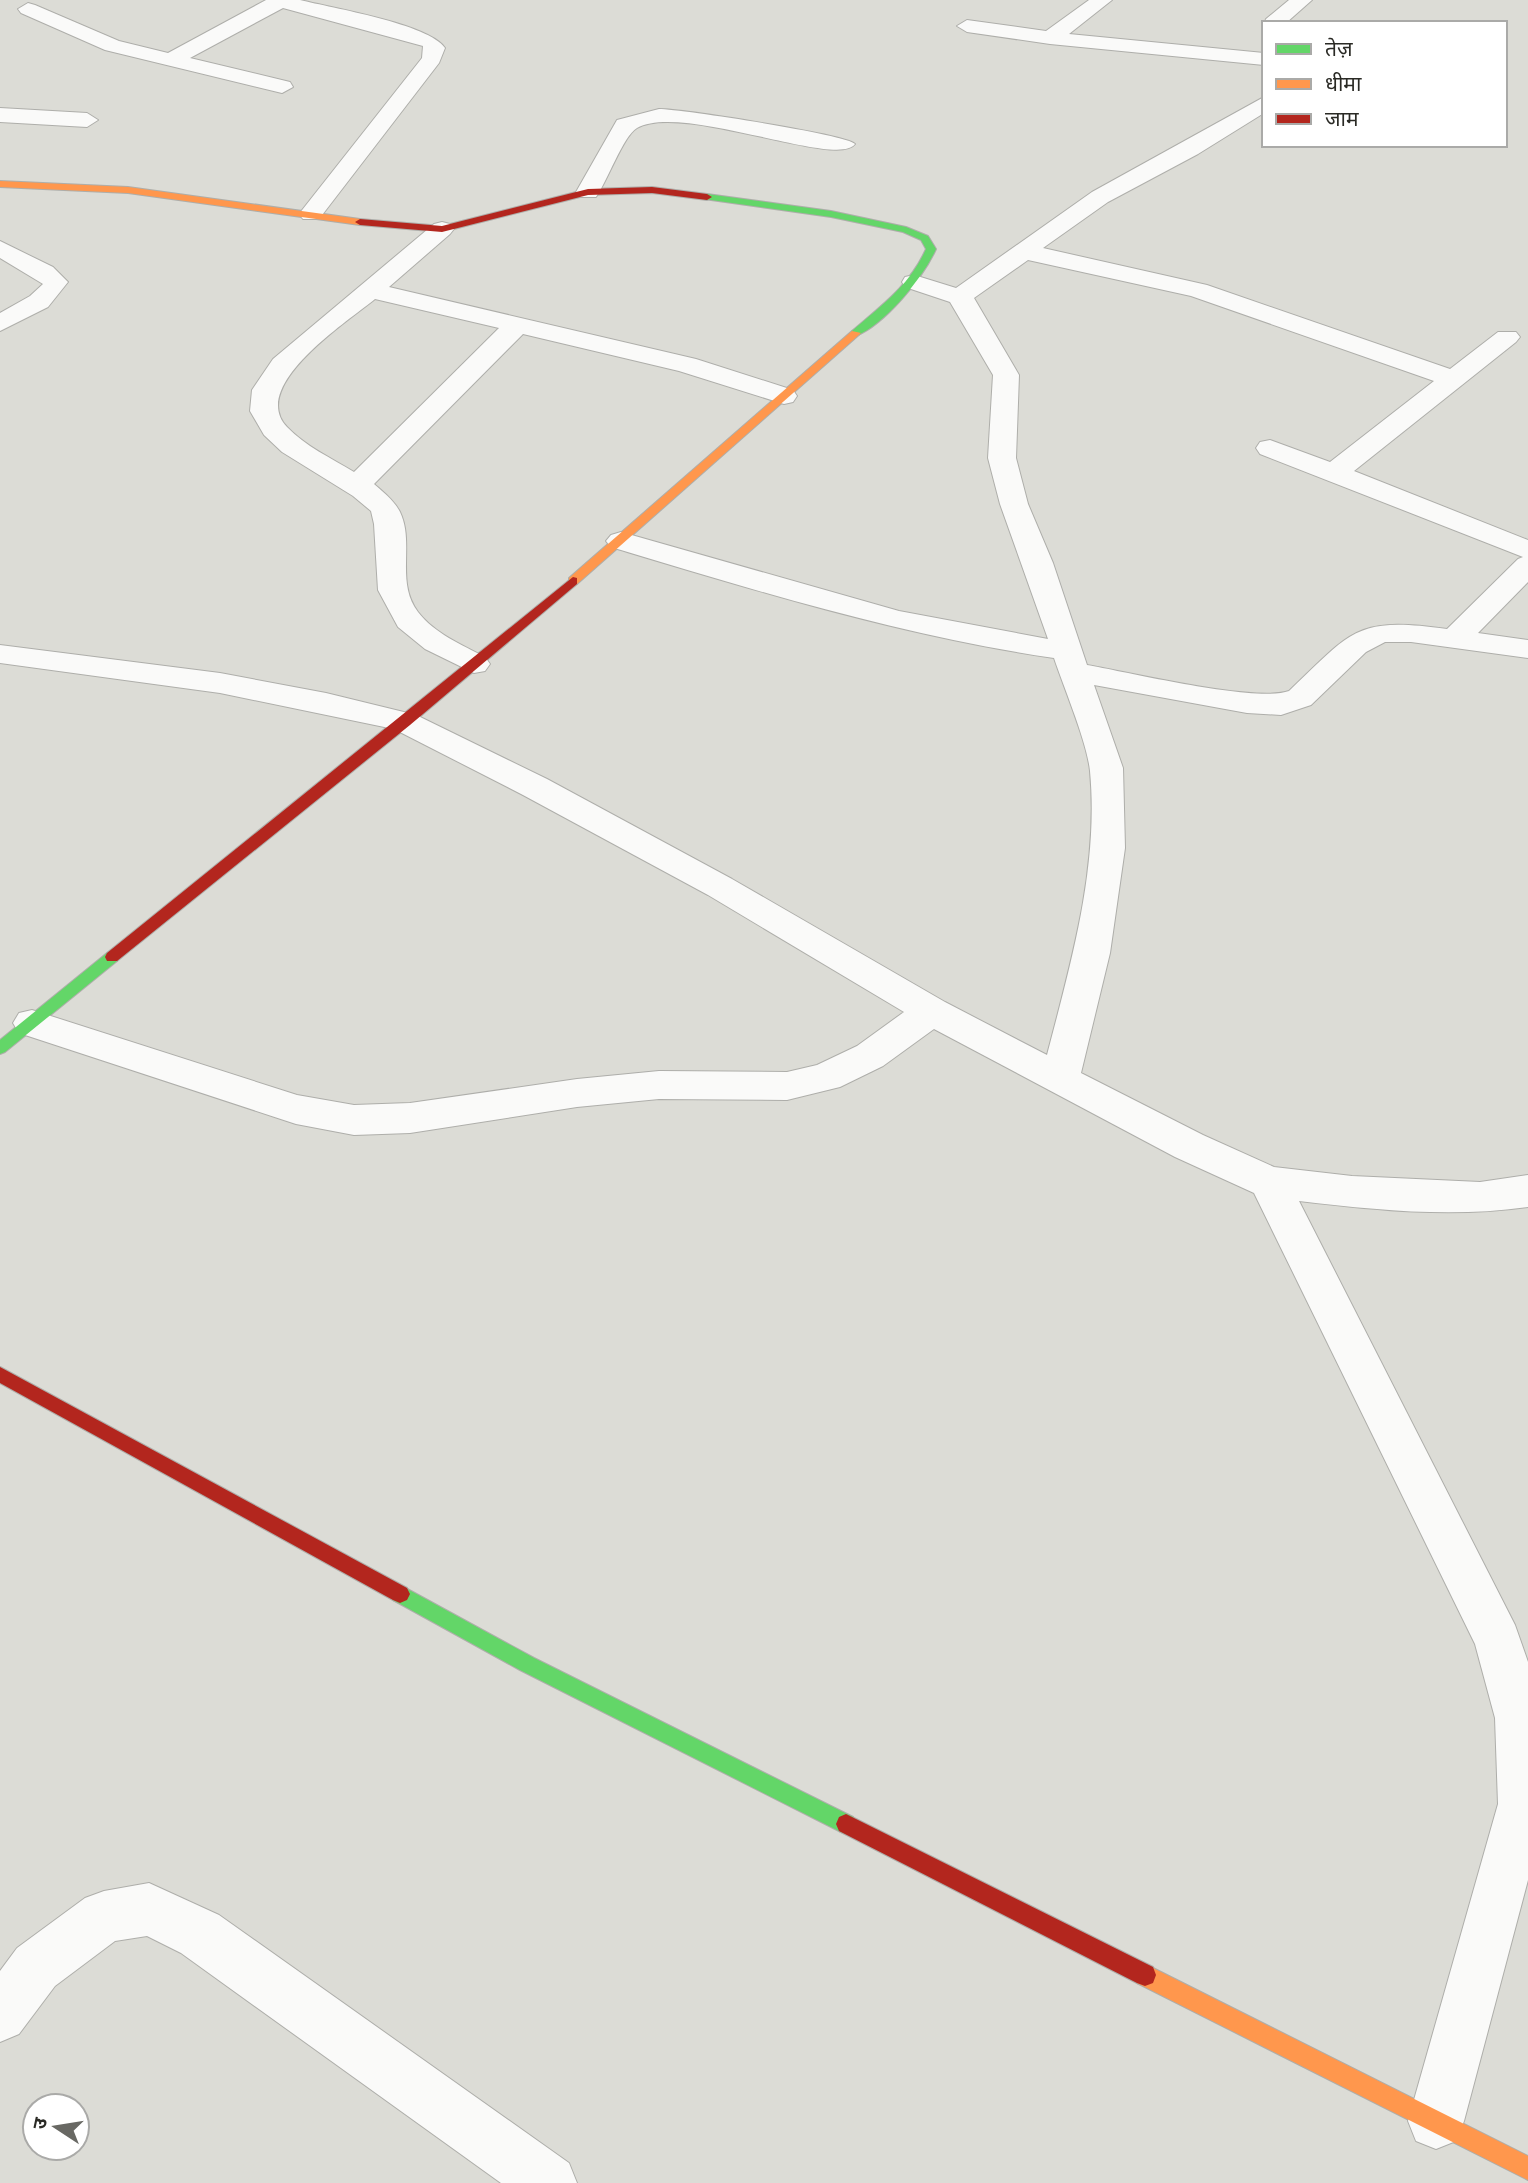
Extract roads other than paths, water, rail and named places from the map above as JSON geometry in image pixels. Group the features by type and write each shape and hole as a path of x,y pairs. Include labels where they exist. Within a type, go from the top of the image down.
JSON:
{"street":[{"path":"30,7 64,0"},
{"path":"1050,38 1102,0"},
{"path":"1276,21 1302,0"},
{"path":"169,61 279,1 410,34 430,42 435,48 432,59 311,214"},
{"path":"30,7 91,38 169,61 282,88"},
{"path":"967,26 1050,38 1262,57"},
{"path":"959,297 1021,251 1127,182 1225,129 1262,104"},
{"path":"0,115 87,120"},
{"path":"588,192 625,125 652,116 730,122 773,133 844,144"},
{"path":"0,184 128,190 402,228 442,229 588,192 652,190 831,214 906,230 925,238 931,249 915,282 621,541 405,722 0,1048"},
{"path":"442,229 282,365 267,381 260,403 269,424 290,446 357,485 382,506 389,524 391,592 406,619 427,639 474,664"},
{"path":"0,248 44,272 56,282 52,292 39,302 0,323"},
{"path":"1021,251 1198,289 1454,379"},
{"path":"915,282 959,297 1006,375 1002,458 1014,504 1106,768 1108,848 1092,953 1060,1079"},
{"path":"370,290 687,365 784,396"},
{"path":"357,485 518,324"},
{"path":"1334,474 1507,337"},
{"path":"1270,448 1528,550"},
{"path":"621,541 895,621 1247,704 1281,705 1300,698 1355,645 1380,633 1411,633 1528,649"},
{"path":"1454,639 1528,565"},
{"path":"0,654 219,683 326,703 405,722 535,787 720,887 932,1011 1189,1146 1269,1182 1352,1192 1480,1198 1528,1191"},
{"path":"32,1023 296,1109 354,1120 410,1118 659,1085 787,1086 826,1077 870,1056 932,1011"},
{"path":"1269,1182 1498,1641 1520,1718 1523,1804 1436,2122"},
{"path":"0,1374 527,1664 1528,2168"},
{"path":"0,2015 36,1967 104,1917 149,1909 200,1934 549,2183"}]}
